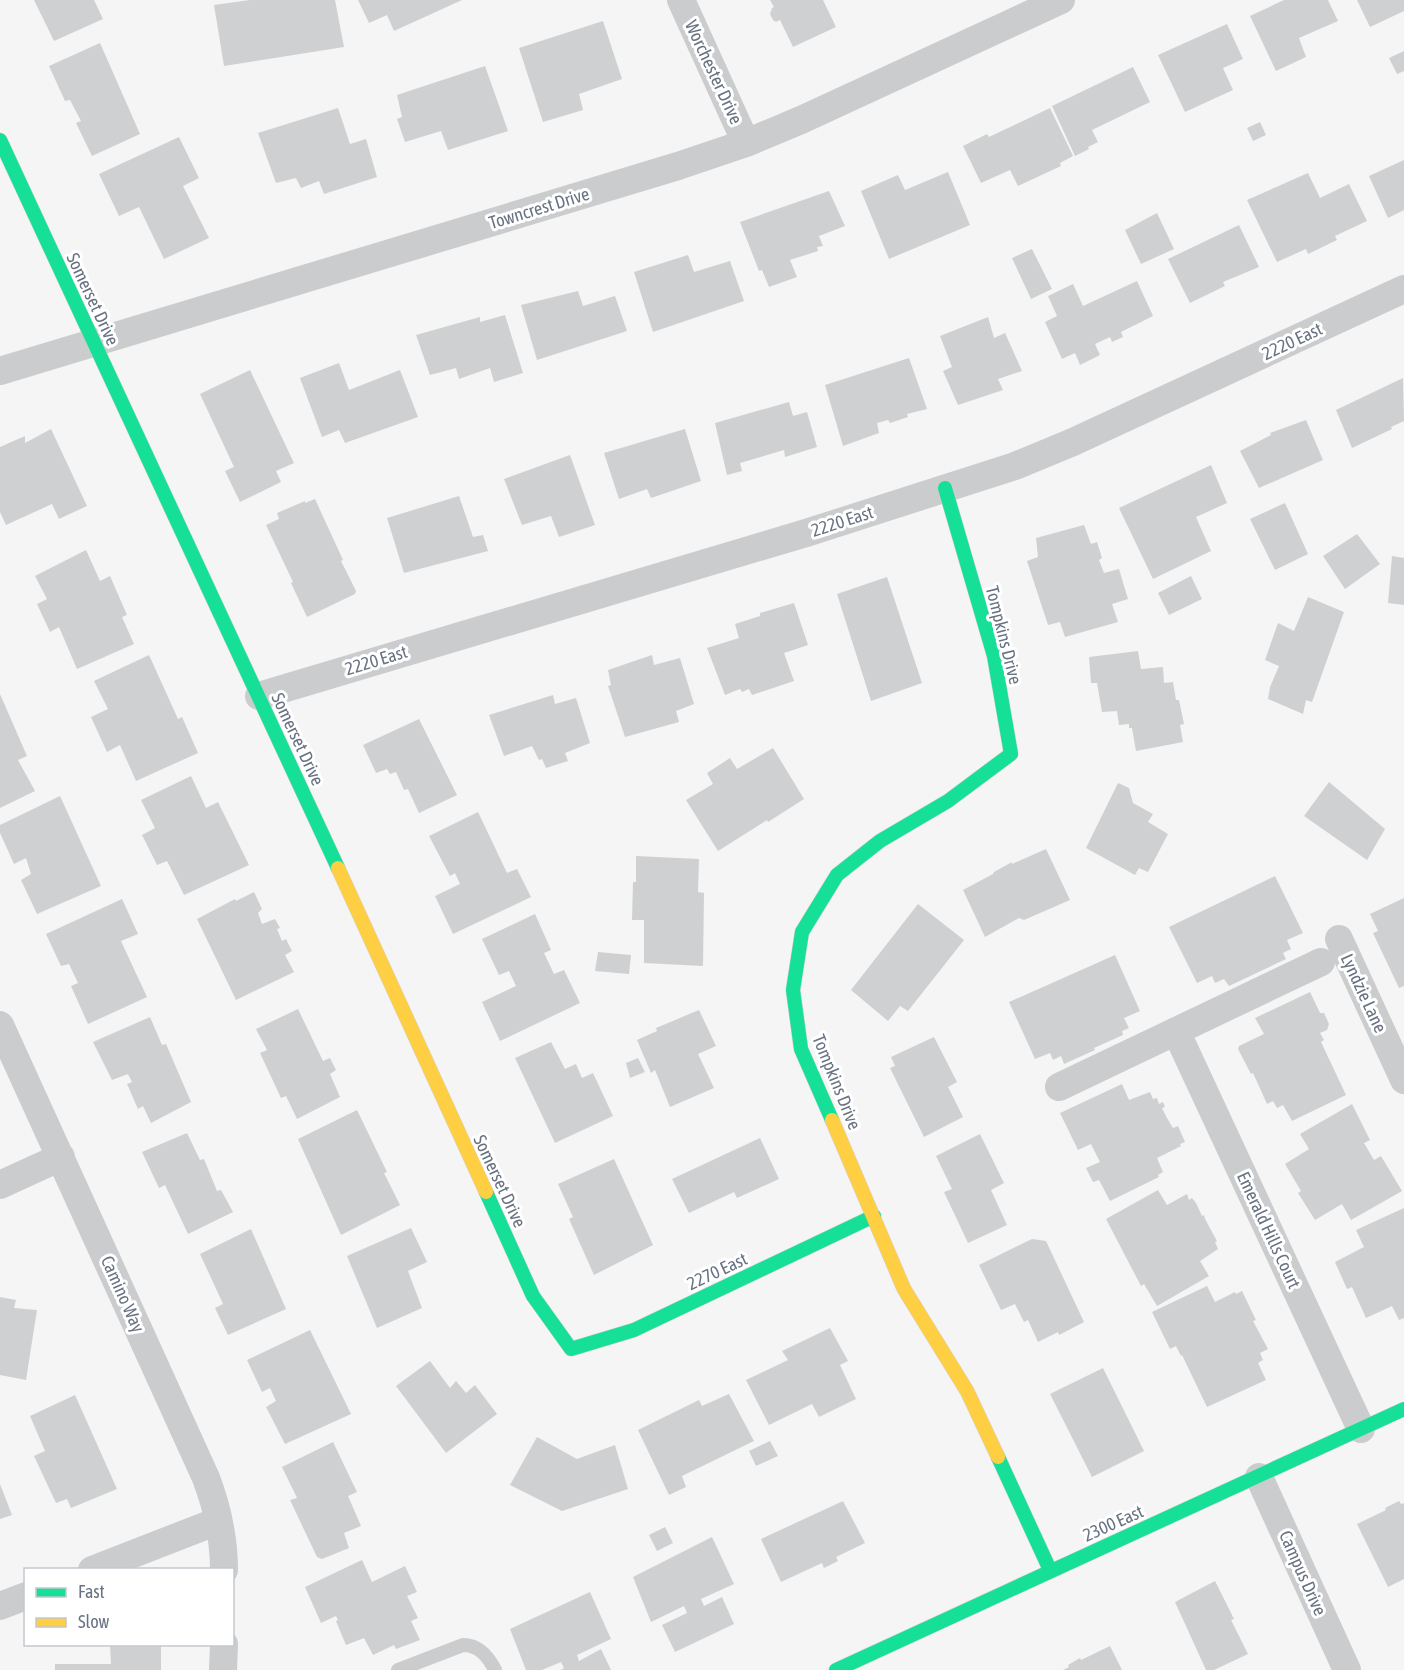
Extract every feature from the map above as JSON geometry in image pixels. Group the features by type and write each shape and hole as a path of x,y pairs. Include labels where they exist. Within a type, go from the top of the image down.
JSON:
{"street":[{"name":"Worchester Drive","path":"681,0 746,143"},
{"name":"Towncrest Drive","path":"0,371 667,170 746,143 1061,0"},
{"name":"Somerset Drive","path":"0,140 533,1296 571,1349"},
{"name":"2220 East","path":"258,696 806,533 1015,466 1404,289"},
{"name":"Tompkins Drive","path":"945,488 994,656 1011,754 948,801 880,841 837,875 802,932 793,990 801,1049 904,1289 967,1391 1050,1570"},
{"name":"Lyndzie Lane","path":"1339,939 1404,1080"},
{"path":"1059,1087 1321,962"},
{"name":"Camino Way","path":"0,1025 206,1478 214,1499 223,1543 224,1568"},
{"name":"Emerald Hills Court","path":"1176,1031 1361,1429"},
{"path":"0,1185 61,1157"},
{"name":"2270 East","path":"571,1349 634,1330 874,1216"},
{"name":"2300 East","path":"836,1670 1404,1409"},
{"name":"Campus Drive","path":"1259,1477 1347,1670"},
{"path":"95,1568 218,1521"},
{"path":"0,1606 24,1597"},
{"path":"223,1670 224,1646"}],"lane":[{"path":"398,1670 463,1645 471,1645 481,1650 495,1670"}],"building":[{"path":"34,0 94,0 103,19 54,41"},
{"path":"250,0 335,0 344,47 224,66 214,5"},
{"path":"358,0 462,0 394,31 387,15 369,23"},
{"path":"770,0 823,0 836,27 793,47 780,20 776,22 770,14 774,7"},
{"path":"1284,0 1328,0 1338,21 1299,38 1306,57 1276,71 1250,16"},
{"path":"1357,0 1404,0 1404,11 1370,27"},
{"path":"603,21 622,79 579,94 583,110 543,122 519,48"},
{"path":"1227,24 1243,59 1223,68 1233,90 1185,112 1158,55"},
{"path":"100,43 140,134 92,156 76,123 81,121 70,100 65,101 49,66"},
{"path":"1404,51 1404,71 1397,74 1389,58"},
{"path":"485,66 508,131 448,150 441,131 405,142 397,119 402,117 397,95"},
{"path":"1133,67 1150,102 1092,130 1098,142 1075,156 1052,106"},
{"path":"338,108 350,144 366,139 377,177 324,194 319,181 301,188 296,178 276,183 258,133"},
{"path":"1050,108 1073,156 1060,163 1061,166 1018,186 1010,170 981,183 963,146 987,134 989,137"},
{"path":"1260,122 1266,135 1253,141 1247,128"},
{"path":"179,137 199,178 183,186 209,238 164,259 139,207 119,216 99,174"},
{"path":"1404,160 1404,210 1388,218 1369,176"},
{"path":"948,172 970,225 889,259 861,191 898,175 905,190"},
{"path":"1308,173 1320,198 1349,184 1367,221 1335,236 1337,240 1308,254 1306,249 1277,262 1247,200"},
{"path":"829,191 845,226 819,236 823,246 817,247 818,251 790,260 797,277 769,287 762,270 759,271 740,222"},
{"path":"1157,213 1174,249 1141,264 1125,230"},
{"path":"1239,225 1259,267 1223,282 1225,286 1190,303 1168,259"},
{"path":"1032,249 1052,289 1031,299 1012,258"},
{"path":"688,255 694,272 730,261 744,301 653,332 634,272"},
{"path":"1137,281 1153,316 1121,332 1123,337 1112,342 1110,337 1095,344 1100,355 1080,365 1075,353 1062,359 1045,322 1057,316 1048,296 1073,284 1083,306"},
{"path":"578,291 583,306 615,296 627,331 537,360 521,305"},
{"path":"505,315 523,373 494,382 490,368 459,379 456,368 430,375 416,335 480,317 480,322"},
{"path":"988,317 994,338 1005,333 1022,371 998,379 1003,390 958,405 943,371 952,367 940,336"},
{"path":"909,358 927,409 907,414 908,417 890,423 888,420 877,423 879,433 843,446 825,385"},
{"path":"339,363 349,390 400,370 418,417 345,443 339,430 322,437 300,378"},
{"path":"250,370 294,463 276,471 281,482 240,502 225,471 234,467 200,394"},
{"path":"1403,378 1404,421 1352,448 1336,410"},
{"path":"789,402 793,416 807,412 817,447 785,457 784,450 740,463 742,471 727,475 715,423"},
{"path":"1306,420 1323,460 1259,488 1240,451 1271,435 1270,433"},
{"path":"51,429 87,506 59,519 52,504 6,525 0,512 0,447 25,436 25,443"},
{"path":"685,429 701,481 651,498 647,489 619,499 604,453"},
{"path":"570,455 595,525 559,537 551,516 522,525 504,479"},
{"path":"1211,465 1227,503 1196,517 1211,551 1153,579 1119,508"},
{"path":"459,496 473,537 483,535 488,551 404,573 387,518"},
{"path":"315,499 356,591 355,594 307,617 266,525 279,519 277,513"},
{"path":"1285,503 1308,554 1275,570 1250,519"},
{"path":"1084,525 1091,544 1097,542 1102,558 1099,560 1104,573 1119,569 1128,599 1112,604 1118,622 1065,637 1060,622 1048,625 1027,561 1038,557 1036,538"},
{"path":"1357,534 1380,564 1345,589 1323,556"},
{"path":"86,550 100,581 110,576 127,615 122,617 134,644 77,669 59,627 50,632 37,604 47,599 35,576"},
{"path":"1392,556 1404,558 1404,605 1388,603"},
{"path":"1191,576 1202,599 1169,615 1158,593"},
{"path":"887,577 922,683 871,701 837,594"},
{"path":"1308,597 1344,612 1312,702 1306,700 1303,714 1268,699 1270,687 1279,666 1265,660 1278,623 1294,631"},
{"path":"794,603 808,645 784,653 794,681 752,695 749,689 742,692 740,689 725,695 707,648 739,638 735,624 760,616 760,613"},
{"path":"1138,651 1141,669 1163,667 1164,683 1173,682 1184,724 1180,725 1183,742 1136,751 1132,728 1129,728 1129,724 1119,725 1117,711 1102,712 1097,683 1091,683 1089,657"},
{"path":"149,655 178,719 182,717 198,753 136,781 120,745 107,752 91,717 108,709 94,681"},
{"path":"652,655 654,665 680,658 694,704 676,711 679,722 625,737 608,686 611,685 608,670"},
{"path":"0,694 27,756 18,760 35,791 0,808"},
{"path":"553,695 555,704 576,698 590,743 565,753 568,761 546,768 532,746 504,756 489,715"},
{"path":"419,719 457,795 419,813 408,789 404,790 396,772 390,774 387,769 376,773 363,745"},
{"path":"773,748 804,799 718,851 686,800 713,784 707,773 730,758 737,769"},
{"path":"191,776 206,808 218,802 249,865 184,895 167,861 157,865 142,835 155,828 141,800"},
{"path":"1329,782 1385,829 1367,860 1304,816"},
{"path":"1118,783 1129,788 1133,803 1153,814 1148,822 1168,834 1148,872 1139,868 1135,875 1086,848"},
{"path":"60,796 101,886 37,914 21,880 31,874 26,858 14,864 0,833 0,825"},
{"path":"478,812 507,873 517,869 531,897 453,934 435,896 460,884 455,873 450,876 429,836"},
{"path":"1046,849 1070,900 1024,920 1019,918 985,937 963,890 1012,862 1012,864"},
{"path":"636,856 699,859 698,892 704,893 703,966 644,963 644,920 632,920"},
{"path":"1275,876 1303,933 1287,940 1291,949 1283,953 1286,959 1229,986 1224,979 1215,983 1212,976 1197,983 1169,927"},
{"path":"254,892 262,909 258,913 262,924 275,919 280,928 277,929 282,941 286,939 292,951 285,955 294,972 236,1000 197,919 235,899 236,901"},
{"path":"1404,898 1404,986 1399,988 1373,933 1378,931 1370,914"},
{"path":"122,899 138,934 121,941 147,997 88,1024 71,986 78,983 69,964 61,966 46,934"},
{"path":"918,904 964,940 908,1011 900,1006 888,1021 851,990"},
{"path":"535,914 551,950 544,953 554,974 564,970 580,1003 500,1041 482,1002 516,986 509,971 499,975 482,939"},
{"path":"598,952 631,955 629,974 595,971"},
{"path":"1115,955 1140,1011 1124,1018 1129,1028 1122,1031 1123,1035 1064,1064 1061,1056 1053,1060 1050,1053 1035,1059 1009,1002"},
{"path":"1310,992 1320,1013 1324,1013 1329,1024 1327,1030 1320,1033 1324,1040 1321,1042 1346,1095 1292,1121 1283,1105 1277,1108 1273,1101 1267,1104 1253,1073 1251,1074 1238,1049 1239,1046 1264,1034 1255,1018"},
{"path":"298,1009 323,1061 330,1058 336,1070 330,1074 340,1097 297,1119 286,1096 281,1098 260,1053 267,1050 256,1029"},
{"path":"699,1010 716,1046 698,1054 714,1088 670,1107 655,1070 651,1073 637,1040 657,1031 656,1028"},
{"path":"150,1017 162,1045 166,1044 191,1102 151,1123 143,1106 138,1109 127,1084 132,1082 128,1074 112,1080 93,1042"},
{"path":"934,1037 957,1082 948,1087 963,1117 924,1137 890,1068 895,1066 891,1057"},
{"path":"551,1042 565,1069 576,1064 582,1078 593,1073 613,1116 555,1143 515,1058"},
{"path":"638,1058 645,1072 630,1078 626,1063"},
{"path":"1122,1084 1129,1100 1150,1092 1153,1099 1157,1098 1159,1104 1163,1102 1165,1107 1162,1108 1167,1118 1173,1128 1178,1126 1185,1142 1157,1158 1163,1172 1158,1175 1159,1177 1110,1201 1099,1180 1093,1182 1086,1168 1100,1162 1091,1144 1078,1150 1060,1113"},
{"path":"1352,1104 1370,1140 1364,1143 1374,1160 1381,1156 1402,1191 1351,1220 1342,1204 1315,1220 1298,1193 1301,1191 1285,1164 1309,1149 1300,1134"},
{"path":"357,1110 400,1205 341,1235 298,1139"},
{"path":"187,1133 200,1160 204,1159 217,1191 221,1190 233,1212 188,1234 165,1185 159,1188 142,1152"},
{"path":"980,1134 1004,1183 991,1190 1007,1225 968,1243 944,1192 952,1189 936,1156"},
{"path":"760,1138 779,1179 737,1198 734,1192 689,1213 672,1179"},
{"path":"614,1159 653,1245 594,1275 569,1219 573,1217 558,1184"},
{"path":"1158,1190 1167,1205 1187,1194 1189,1200 1192,1198 1202,1216 1204,1215 1217,1241 1215,1242 1218,1249 1200,1261 1209,1276 1157,1306 1144,1284 1141,1286 1106,1219"},
{"path":"1404,1208 1404,1318 1399,1320 1392,1306 1366,1318 1352,1287 1347,1289 1335,1262 1364,1247 1356,1230"},
{"path":"411,1228 427,1262 408,1271 422,1308 377,1328 347,1256"},
{"path":"251,1229 286,1309 228,1335 215,1308 223,1304 200,1254"},
{"path":"1032,1239 1046,1241 1084,1322 1059,1335 1058,1332 1038,1342 1028,1320 1024,1322 1015,1304 1001,1310 979,1265"},
{"path":"1207,1286 1215,1302 1242,1291 1256,1320 1253,1321 1268,1349 1260,1353 1263,1360 1258,1363 1266,1380 1207,1407 1182,1355 1176,1346 1170,1349 1152,1312"},
{"path":"0,1297 16,1300 14,1308 37,1310 26,1380 0,1375"},
{"path":"830,1328 848,1361 840,1365 856,1399 819,1417 812,1404 769,1425 746,1380 788,1360 782,1351"},
{"path":"310,1330 351,1414 285,1444 266,1407 276,1401 270,1388 262,1392 247,1360"},
{"path":"430,1361 450,1388 456,1381 466,1393 475,1385 497,1414 446,1453 396,1386"},
{"path":"1103,1368 1144,1451 1092,1477 1050,1394"},
{"path":"729,1394 754,1441 682,1476 686,1487 669,1495 638,1430 699,1400 702,1406"},
{"path":"75,1395 117,1489 71,1508 67,1499 56,1503 34,1456 45,1451 30,1416"},
{"path":"537,1437 577,1459 615,1445 628,1489 562,1511 510,1485"},
{"path":"770,1441 778,1456 756,1466 749,1451"},
{"path":"333,1442 357,1492 348,1496 361,1526 344,1533 349,1548 322,1559 317,1557 290,1500 297,1498 282,1467"},
{"path":"0,1484 12,1515 0,1519"},
{"path":"843,1501 865,1543 836,1557 838,1561 824,1568 822,1563 781,1582 761,1539"},
{"path":"1399,1501 1401,1504 1404,1503 1404,1579 1388,1587 1357,1524"},
{"path":"665,1527 673,1543 657,1551 649,1535"},
{"path":"712,1537 734,1584 701,1599 704,1606 722,1597 734,1624 675,1652 662,1625 687,1613 684,1606 651,1622 633,1577"},
{"path":"362,1560 372,1582 405,1566 417,1592 407,1596 418,1618 411,1621 420,1640 396,1649 394,1645 373,1655 364,1638 346,1645 336,1616 321,1623 305,1587"},
{"path":"1215,1581 1248,1654 1214,1670 1206,1670 1175,1602"},
{"path":"590,1592 611,1639 577,1655 579,1661 601,1649 611,1670 561,1670 564,1668 561,1662 542,1670 526,1670 510,1629"},
{"path":"110,1646 161,1646 161,1670 55,1670 55,1664 111,1664"},
{"path":"1110,1646 1122,1670 1063,1670 1080,1658 1081,1660"}],"traffic: fast":[{"path":"0,140 338,868"},
{"path":"832,1120 801,1049 793,990 802,932 837,875 880,841 948,801 1011,754 994,656 945,488"},
{"path":"486,1192 533,1296 571,1349 634,1330 874,1216"},
{"path":"836,1670 1404,1409"},
{"path":"998,1457 1050,1570"}],"traffic: slow":[{"path":"338,868 486,1192"},
{"path":"832,1120 904,1289 967,1391 998,1457"}]}
